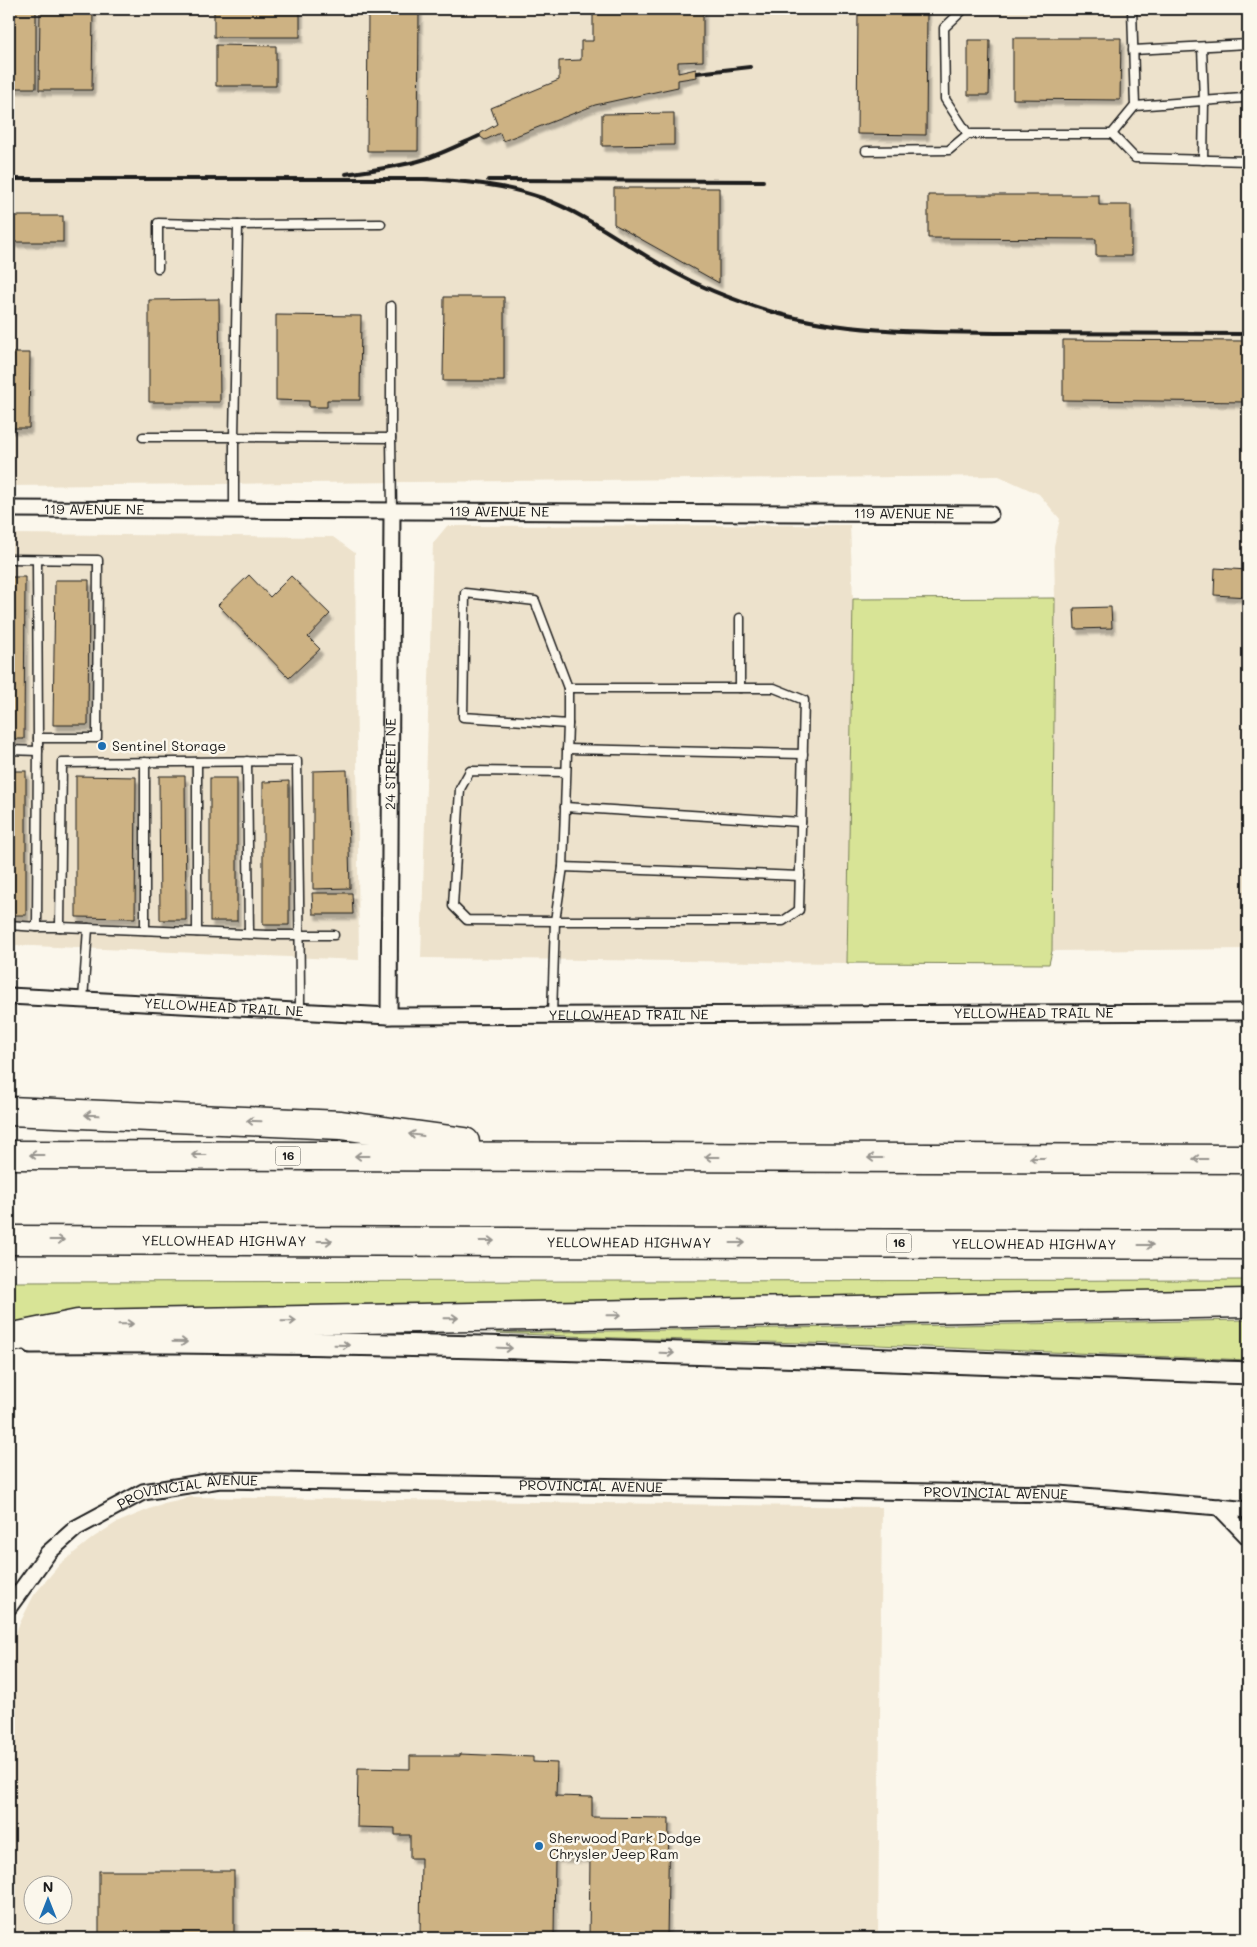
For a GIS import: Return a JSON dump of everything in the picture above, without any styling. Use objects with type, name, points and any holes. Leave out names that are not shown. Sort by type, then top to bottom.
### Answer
[{"type":"highway","points":[[9,1111],[341,1125],[568,1156]]},
{"type":"highway","name":"16","points":[[9,1155],[1248,1159]]},
{"type":"highway","name":"YELLOWHEAD HIGHWAY","points":[[9,1240],[1248,1245]]},
{"type":"highway","points":[[9,1338],[78,1324],[1248,1303]]},
{"type":"main road","points":[[9,1342],[155,1341],[501,1347],[1248,1373]]},
{"type":"street","name":"119 AVENUE NE","points":[[9,509],[990,514]]},
{"type":"street","name":"24 STREET NE","points":[[389,1016],[392,510]]},
{"type":"street","name":"YELLOWHEAD TRAIL NE","points":[[9,996],[389,1016],[1248,1012]]},
{"type":"street","name":"PROVINCIAL AVENUE","points":[[9,1607],[48,1553],[76,1528],[142,1492],[220,1480],[1059,1494],[1248,1510]]},
{"type":"street","points":[[1219,1508],[1248,1537]]},
{"type":"lane","points":[[964,9],[944,28],[944,99],[968,134]]},
{"type":"lane","points":[[1112,134],[1135,106],[1132,9]]},
{"type":"lane","points":[[1133,50],[1248,44]]},
{"type":"lane","points":[[1202,47],[1204,101],[1203,160]]},
{"type":"lane","points":[[1135,106],[1242,98],[1248,92]]},
{"type":"lane","points":[[866,150],[949,150],[968,134],[1112,134],[1135,158],[1248,161]]},
{"type":"lane","points":[[158,268],[158,223],[238,225],[381,224]]},
{"type":"lane","points":[[234,510],[238,225]]},
{"type":"lane","points":[[391,306],[392,510]]},
{"type":"lane","points":[[143,437],[391,438]]},
{"type":"lane","points":[[9,559],[98,560],[97,738],[38,738]]},
{"type":"lane","points":[[37,560],[37,927]]},
{"type":"lane","points":[[552,1015],[555,921],[563,866],[568,724],[568,688],[535,601],[465,593],[463,717],[568,724]]},
{"type":"lane","points":[[740,618],[740,688]]},
{"type":"lane","points":[[566,772],[470,771],[460,789],[453,906],[467,920],[783,922],[799,910],[804,700],[774,688],[568,688]]},
{"type":"lane","points":[[567,749],[803,754]]},
{"type":"lane","points":[[9,750],[38,751]]},
{"type":"lane","points":[[247,761],[249,934]]},
{"type":"lane","points":[[60,927],[62,763],[298,761],[300,1012]]},
{"type":"lane","points":[[145,762],[145,930]]},
{"type":"lane","points":[[197,762],[197,932]]},
{"type":"lane","points":[[565,807],[801,822]]},
{"type":"lane","points":[[563,866],[800,876]]},
{"type":"lane","points":[[9,925],[249,934],[334,935]]},
{"type":"lane","points":[[83,1000],[88,928]]},
{"type":"shaded area","points":[[9,9],[1248,9],[1248,949],[1052,951],[1054,546],[1060,519],[1039,494],[999,476],[9,486]]},
{"type":"shaded area","points":[[850,525],[853,599],[847,963],[421,958],[433,543],[447,526]]},
{"type":"shaded area","points":[[9,534],[333,537],[355,553],[359,960],[9,945]]},
{"type":"shaded area","points":[[191,1497],[882,1507],[878,1938],[9,1938],[9,1655],[18,1627],[34,1595],[60,1564],[94,1537],[116,1523],[164,1503]]},
{"type":"green space","points":[[1055,598],[1052,951],[1049,964],[847,963],[853,599]]},
{"type":"green space","points":[[1248,1280],[1248,1291],[1074,1292],[9,1327],[9,1282]]},
{"type":"green space","points":[[1248,1320],[1248,1360],[877,1345],[496,1333]]},
{"type":"building","points":[[9,9],[36,9],[36,88],[9,88]]},
{"type":"building","points":[[40,9],[93,9],[92,90],[39,90]]},
{"type":"building","points":[[214,9],[300,9],[300,37],[214,37]]},
{"type":"building","points":[[368,9],[419,9],[418,151],[367,151]]},
{"type":"building","points":[[593,9],[703,9],[703,61],[678,62],[678,73],[696,69],[697,77],[678,80],[678,87],[595,105],[503,141],[500,133],[485,140],[479,136],[497,124],[491,108],[559,80],[559,61],[581,60],[581,41],[593,41]]},
{"type":"building","points":[[858,9],[927,9],[926,135],[857,134]]},
{"type":"building","points":[[1013,38],[1121,38],[1120,100],[1013,99]]},
{"type":"building","points":[[968,40],[990,40],[989,95],[968,95]]},
{"type":"building","points":[[216,45],[276,46],[276,86],[216,86]]},
{"type":"building","points":[[674,113],[674,145],[602,146],[602,114]]},
{"type":"building","points":[[614,188],[719,188],[719,283],[614,224]]},
{"type":"building","points":[[928,195],[1099,195],[1099,205],[1131,205],[1131,256],[1096,256],[1096,239],[928,238]]},
{"type":"building","points":[[12,216],[63,216],[63,242],[12,242]]},
{"type":"building","points":[[444,297],[504,297],[504,381],[443,381]]},
{"type":"building","points":[[219,299],[220,402],[149,402],[149,300]]},
{"type":"building","points":[[276,315],[361,316],[360,400],[327,400],[327,407],[309,407],[309,401],[276,400]]},
{"type":"building","points":[[1063,340],[1248,341],[1248,402],[1063,400]]},
{"type":"building","points":[[9,353],[30,353],[29,428],[9,428]]},
{"type":"building","points":[[1241,510],[1248,510],[1248,530],[1241,530]]},
{"type":"building","points":[[1215,568],[1248,570],[1248,597],[1214,595]]},
{"type":"building","points":[[249,575],[270,597],[291,576],[330,614],[308,637],[320,649],[289,678],[218,605]]},
{"type":"building","points":[[9,577],[25,577],[24,739],[9,739]]},
{"type":"building","points":[[55,580],[89,580],[88,725],[53,725]]},
{"type":"building","points":[[1111,607],[1112,628],[1075,629],[1074,608]]},
{"type":"building","points":[[347,770],[350,888],[313,889],[313,771]]},
{"type":"building","points":[[9,771],[26,771],[26,915],[9,915]]},
{"type":"building","points":[[76,776],[136,777],[135,918],[76,917]]},
{"type":"building","points":[[159,776],[185,776],[186,920],[160,920]]},
{"type":"building","points":[[210,778],[237,778],[237,921],[210,921]]},
{"type":"building","points":[[289,781],[289,925],[263,925],[263,782]]},
{"type":"building","points":[[312,893],[352,893],[353,914],[313,914]]},
{"type":"building","name":"Sherwood Park Dodge Chrysler Jeep Ram","points":[[460,1754],[533,1757],[533,1762],[557,1763],[556,1796],[592,1797],[592,1817],[669,1818],[667,1938],[589,1938],[590,1857],[555,1857],[554,1938],[420,1938],[421,1858],[410,1858],[410,1835],[395,1835],[395,1828],[357,1827],[358,1768],[410,1769],[410,1756],[460,1756]]},
{"type":"building","points":[[99,1871],[234,1871],[234,1938],[99,1938]]},
{"type":"railway","points":[[697,73],[750,67]]},
{"type":"railway","points":[[346,174],[422,160],[479,136]]},
{"type":"railway","points":[[9,179],[428,179]]},
{"type":"railway","points":[[423,179],[498,186],[542,198],[574,212],[665,267],[705,287],[762,309],[804,320],[833,325],[920,332],[1248,334]]},
{"type":"railway","points":[[488,180],[763,181]]},
{"type":"place","name":"Sentinel Storage","points":[[102,746]]},
{"type":"place","name":"Sherwood Park Dodge Chrysler Jeep Ram","points":[[539,1846]]}]
